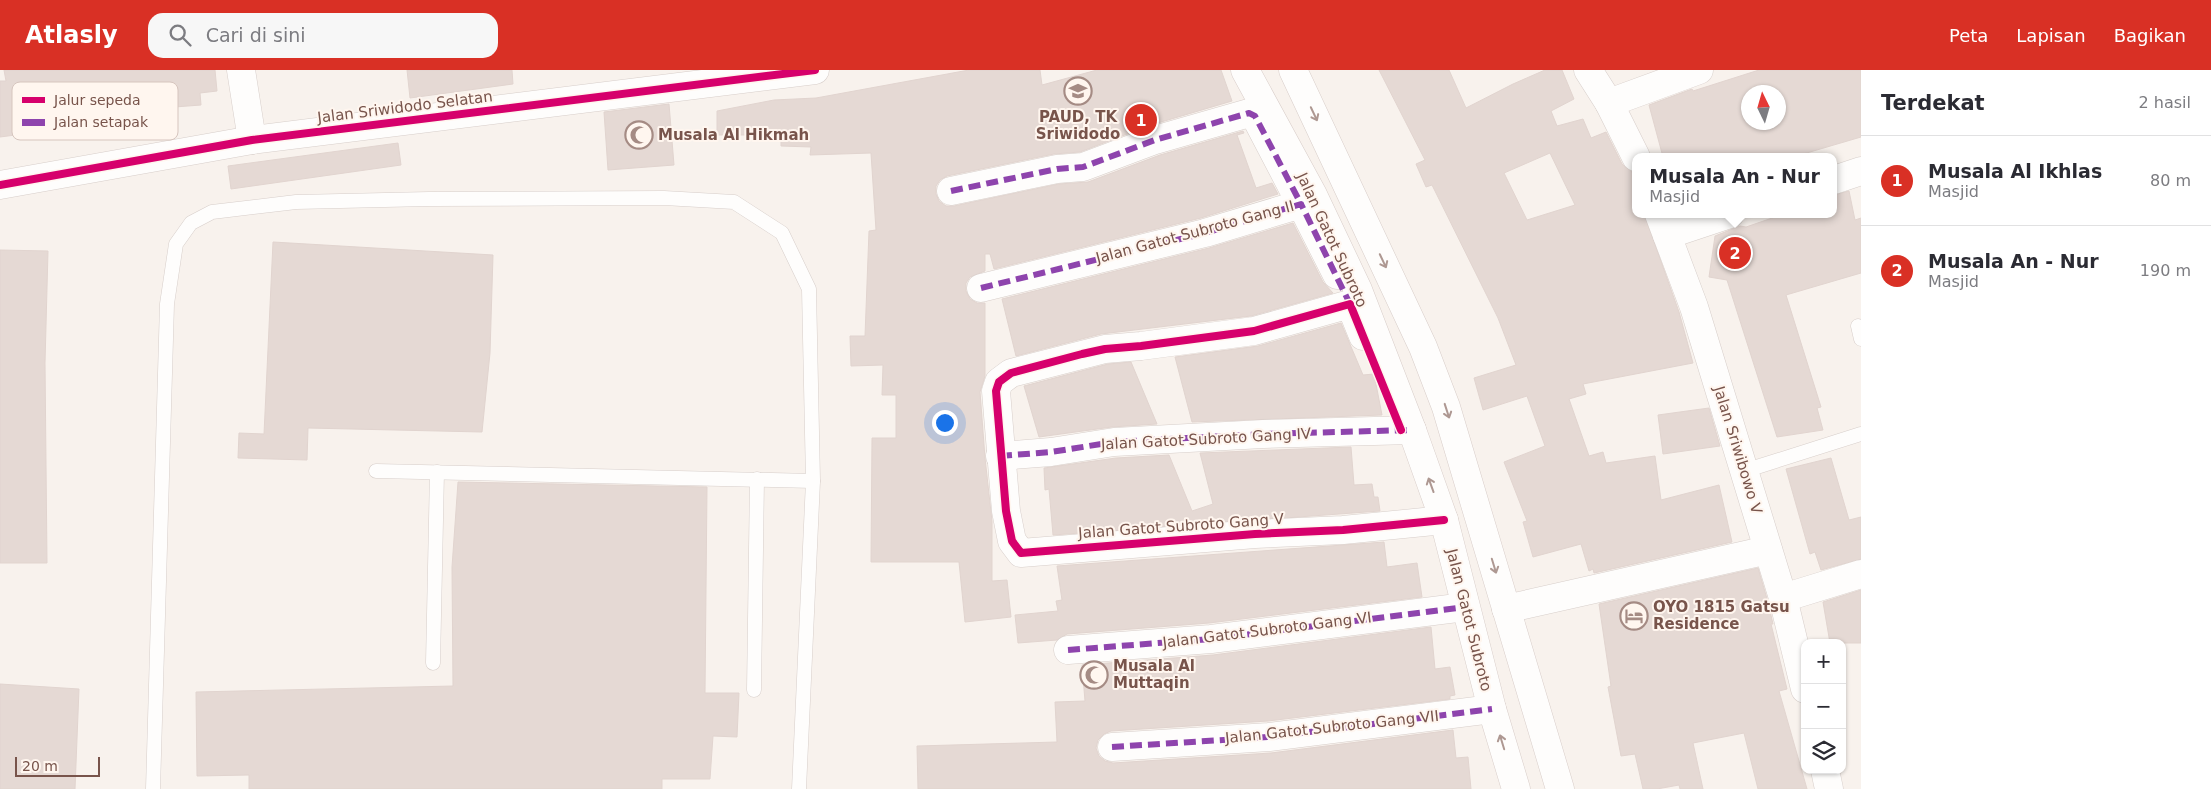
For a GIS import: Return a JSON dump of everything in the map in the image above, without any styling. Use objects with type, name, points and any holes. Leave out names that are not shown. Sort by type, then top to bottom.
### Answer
[{"type":"street","points":[[241,70],[252,140]]},
{"type":"street","name":"Jalan Sriwidodo Selatan","points":[[0,185],[252,140],[815,70]]},
{"type":"street","name":"Jalan Gatot Subroto","points":[[1245,70],[1313,194],[1358,290],[1406,430],[1444,520],[1492,709],[1516,789]]},
{"type":"street","points":[[1293,70],[1423,347],[1446,407],[1560,789]]},
{"type":"street","points":[[1588,70],[1609,103],[1634,153]]},
{"type":"street","points":[[1609,103],[1699,70]]},
{"type":"street","points":[[951,191],[1057,169],[1083,167],[1155,140],[1249,113],[1255,116],[1301,204]]},
{"type":"street","points":[[1837,179],[1861,170]]},
{"type":"street","name":"Jalan Gatot Subroto Gang II","points":[[981,288],[1206,233],[1301,204],[1350,304],[1406,430]]},
{"type":"street","points":[[1663,225],[1706,218]]},
{"type":"street","name":"Jalan Sriwibowo V","points":[[1663,225],[1694,307],[1783,598],[1804,684]]},
{"type":"street","points":[[1000,456],[996,391],[999,382],[1011,372],[1105,349],[1254,331],[1350,304]]},
{"type":"street","name":"Jalan Gatot Subroto Gang IV","points":[[1000,456],[1051,452],[1114,442],[1406,430]]},
{"type":"street","name":"Jalan Gatot Subroto Gang V","points":[[1000,456],[1006,510],[1012,541],[1021,553],[1237,535],[1343,530],[1444,520]]},
{"type":"street","points":[[1506,608],[1768,550]]},
{"type":"street","points":[[1783,598],[1861,574]]},
{"type":"street","name":"Jalan Gatot Subroto Gang VI","points":[[1068,650],[1211,639],[1465,607]]},
{"type":"street","name":"Jalan Gatot Subroto Gang VII","points":[[1112,746],[1269,736],[1492,709]]},
{"type":"street","points":[[1825,774],[1829,789]]},
{"type":"lane","points":[[153,789],[167,304],[176,244],[192,223],[212,212],[296,202],[419,199],[664,198],[734,202],[782,233],[809,289],[813,481],[799,789]]},
{"type":"lane","points":[[1744,471],[1861,434]]},
{"type":"lane","points":[[376,471],[813,481]]},
{"type":"lane","points":[[433,663],[436,472]]},
{"type":"lane","points":[[754,690],[757,479]]},
{"type":"building","points":[[4,70],[215,70],[217,91],[200,93],[201,105],[178,107],[178,82],[12,82],[12,135],[0,137],[0,81],[6,81]]},
{"type":"building","points":[[407,70],[512,70],[513,84],[410,98]]},
{"type":"building","points":[[969,70],[1040,70],[1042,85],[1097,70],[1221,70],[1232,101],[1151,125],[1080,152],[1054,154],[947,176],[940,180],[936,186],[936,194],[939,201],[946,206],[954,206],[1059,184],[1088,182],[1160,155],[1243,131],[1244,133],[1237,135],[1256,188],[1272,183],[1278,194],[1201,218],[994,269],[990,254],[985,254],[985,271],[970,277],[966,283],[966,291],[970,299],[977,303],[985,303],[985,376],[980,392],[992,521],[992,581],[1007,580],[1011,617],[965,622],[959,562],[871,562],[872,438],[896,438],[896,395],[882,395],[883,365],[851,366],[850,336],[865,336],[869,231],[876,230],[871,153],[810,155],[811,147],[781,146],[781,135],[717,135],[717,111],[774,100],[816,98]]},
{"type":"building","points":[[1379,70],[1449,70],[1466,108],[1545,70],[1562,70],[1574,99],[1551,111],[1557,126],[1583,119],[1591,138],[1606,132],[1622,164],[1632,172],[1632,218],[1645,218],[1679,312],[1693,363],[1583,384],[1586,394],[1569,399],[1589,456],[1603,452],[1606,463],[1655,456],[1661,500],[1719,485],[1732,542],[1594,573],[1593,569],[1589,571],[1581,544],[1533,557],[1523,522],[1527,521],[1504,462],[1545,446],[1527,396],[1483,410],[1474,378],[1516,365],[1498,318],[1432,185],[1426,187],[1416,164],[1425,160]],"holes":[[[1550,153],[1575,205],[1527,220],[1504,173]]]},
{"type":"building","points":[[1759,70],[1861,70],[1861,137],[1807,153],[1662,153],[1649,105],[1692,89],[1693,91]]},
{"type":"building","name":"Musala Al Hikmah","points":[[669,104],[674,165],[608,170],[604,112]]},
{"type":"building","points":[[398,143],[401,165],[231,189],[228,166]]},
{"type":"building","points":[[1849,191],[1855,220],[1861,218],[1861,273],[1786,295],[1821,407],[1817,408],[1823,430],[1777,437],[1727,280],[1709,277],[1715,236],[1740,226],[1746,227],[1772,218],[1837,218],[1837,194]]},
{"type":"building","points":[[1293,223],[1323,282],[1333,293],[1251,316],[1101,334],[1016,356],[1002,299],[1209,248]]},
{"type":"building","points":[[273,242],[493,255],[490,353],[482,432],[308,428],[307,460],[238,458],[239,433],[264,434]]},
{"type":"building","points":[[0,250],[48,251],[45,363],[47,563],[0,563]]},
{"type":"building","points":[[1341,323],[1363,375],[1374,374],[1382,415],[1192,422],[1175,357],[1258,346]]},
{"type":"building","points":[[1131,362],[1157,424],[1112,427],[1039,437],[1024,386],[1108,364]]},
{"type":"building","points":[[1709,408],[1720,446],[1663,454],[1658,415]]},
{"type":"building","points":[[1351,447],[1354,485],[1372,484],[1374,497],[1378,497],[1380,511],[1053,535],[1049,489],[1045,490],[1044,468],[1116,458],[1169,455],[1192,511],[1213,504],[1200,453]]},
{"type":"building","points":[[1831,458],[1849,520],[1861,517],[1861,559],[1821,570],[1815,552],[1810,554],[1786,469]]},
{"type":"building","points":[[458,482],[707,487],[705,693],[739,693],[737,737],[713,736],[710,779],[662,779],[662,789],[249,789],[249,775],[197,776],[196,692],[453,686],[452,567]]},
{"type":"building","points":[[1384,542],[1387,567],[1417,563],[1422,597],[1209,623],[1067,634],[1057,640],[1018,643],[1015,615],[1058,611],[1056,601],[1062,600],[1057,566]]},
{"type":"building","points":[[1758,568],[1768,602],[1773,624],[1771,624],[1787,689],[1779,691],[1801,768],[1801,774],[1803,774],[1807,789],[1758,789],[1744,733],[1693,743],[1703,789],[1680,789],[1679,785],[1657,789],[1643,789],[1635,754],[1621,756],[1608,687],[1611,686],[1599,604]]},
{"type":"building","points":[[1861,590],[1861,643],[1846,643],[1846,639],[1829,639],[1823,602]]},
{"type":"building","points":[[1431,627],[1435,669],[1450,667],[1455,695],[1450,696],[1450,699],[1268,721],[1111,731],[1104,734],[1098,740],[1096,748],[1099,756],[1105,761],[1113,763],[1271,753],[1453,730],[1456,758],[1468,757],[1471,789],[918,789],[917,746],[1057,742],[1055,702],[1085,701],[1082,665],[1213,655]]},
{"type":"building","points":[[0,684],[79,689],[75,789],[0,789]]},
{"type":"marked path","points":[[951,191],[1057,169],[1083,167],[1155,140],[1249,113],[1255,116],[1301,204]]},
{"type":"marked path","points":[[981,288],[1205,233],[1301,204],[1350,304]]},
{"type":"marked path","points":[[1000,456],[1051,452],[1114,442],[1263,434],[1412,430]]},
{"type":"marked path","points":[[1068,650],[1211,639],[1465,607]]},
{"type":"marked path","points":[[1112,747],[1269,737],[1492,709]]},
{"type":"cycle path","points":[[0,185],[252,140],[815,70]]},
{"type":"cycle path","points":[[1401,430],[1350,304],[1254,331],[1105,349],[1082,354],[1011,373],[999,382],[996,391],[1006,511],[1012,541],[1021,553],[1255,534],[1343,530],[1444,520]]},
{"type":"place","name":"PAUD, TK Sriwidodo","points":[[1078,91]]},
{"type":"place","name":"Musala Al Ikhlas","points":[[1141,120]]},
{"type":"place","name":"Musala Al Hikmah","points":[[639,135]]},
{"type":"place","name":"Musala An - Nur","points":[[1735,253]]},
{"type":"place","name":"OYO 1815 Gatsu Residence","points":[[1634,616]]},
{"type":"place","name":"Musala Al Muttaqin","points":[[1094,675]]}]
